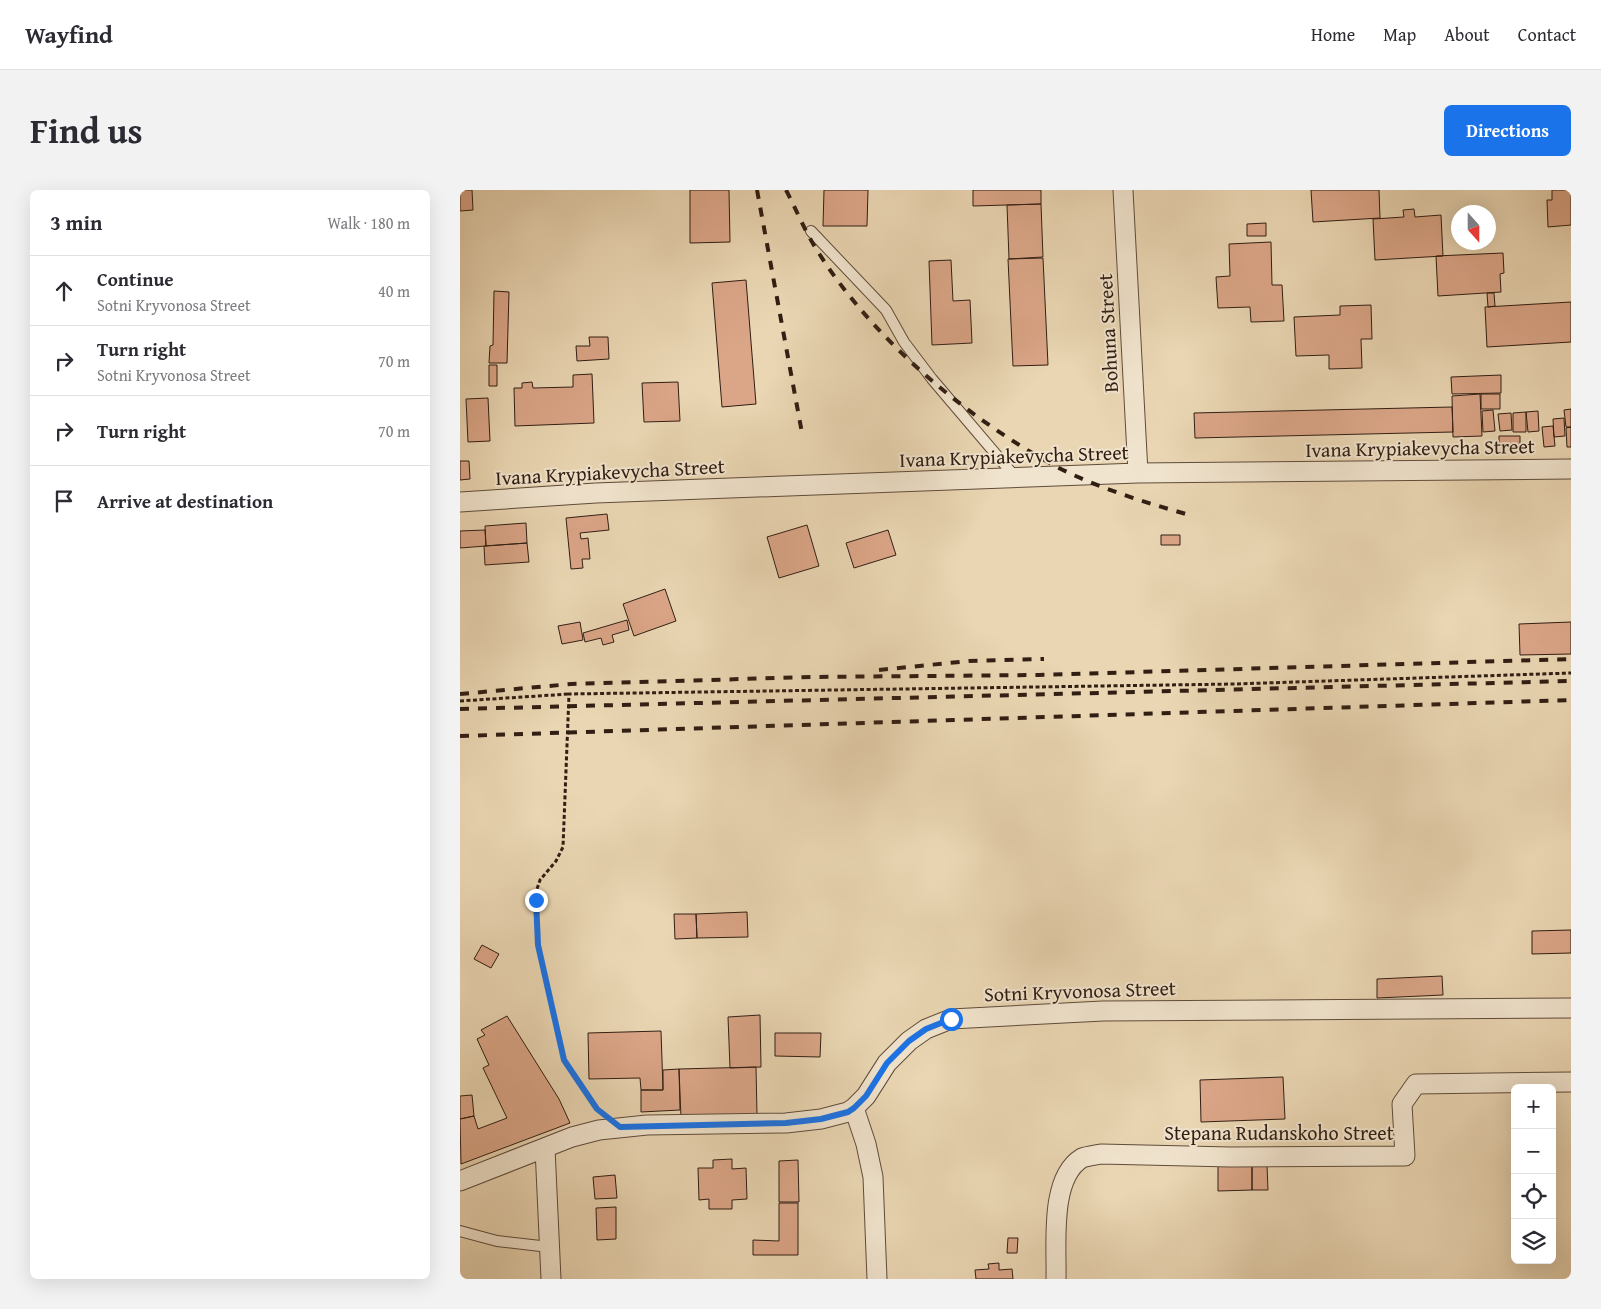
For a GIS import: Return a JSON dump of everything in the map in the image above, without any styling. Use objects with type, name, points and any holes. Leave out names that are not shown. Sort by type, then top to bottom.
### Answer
[{"type":"street","name":"Bohuna Street","points":[[1123,190],[1138,474]]},
{"type":"street","name":"Ivana Krypiakevycha Street","points":[[460,502],[596,493],[1017,480],[1138,474],[1571,469]]},
{"type":"street","name":"Sotni Kryvonosa Street","points":[[854,1108],[898,1050],[926,1029],[951,1019],[1103,1011],[1571,1008]]},
{"type":"street","name":"Stepana Rudanskoho Street","points":[[1056,1279],[1058,1201],[1064,1179],[1082,1158],[1101,1154],[1231,1157],[1405,1156],[1402,1104],[1416,1084],[1571,1082]]},
{"type":"street","points":[[460,1181],[585,1133],[620,1127],[786,1123],[821,1119],[854,1108],[866,1144],[873,1177],[876,1279]]},
{"type":"street","points":[[545,1148],[552,1279]]},
{"type":"lane","points":[[811,231],[886,310],[904,342],[1017,480]]},
{"type":"lane","points":[[460,1231],[496,1241],[549,1247]]},
{"type":"path","points":[[460,701],[569,694],[1224,684],[1571,673]]},
{"type":"path","points":[[569,694],[564,847],[556,861],[540,880],[536,889],[538,945],[564,1060],[597,1109],[620,1127]]},
{"type":"building","points":[[460,190],[472,190],[473,210],[460,211]]},
{"type":"building","points":[[690,190],[729,190],[730,242],[690,243]]},
{"type":"building","points":[[824,190],[868,190],[867,226],[823,226]]},
{"type":"building","points":[[973,190],[1041,190],[1041,204],[973,206]]},
{"type":"building","points":[[1311,190],[1379,190],[1380,218],[1313,222]]},
{"type":"building","points":[[1552,190],[1571,190],[1571,225],[1548,227],[1547,200],[1552,200]]},
{"type":"building","points":[[1041,204],[1043,257],[1009,259],[1007,205]]},
{"type":"building","points":[[1414,209],[1415,217],[1441,215],[1443,256],[1375,260],[1373,219],[1404,217],[1403,210]]},
{"type":"building","points":[[1266,223],[1266,236],[1247,236],[1247,224]]},
{"type":"building","points":[[1271,242],[1272,285],[1282,285],[1284,321],[1251,322],[1250,307],[1218,308],[1216,277],[1230,276],[1229,244]]},
{"type":"building","points":[[1503,253],[1504,273],[1500,274],[1501,292],[1438,296],[1436,256]]},
{"type":"building","points":[[1043,258],[1048,365],[1013,366],[1008,259]]},
{"type":"building","points":[[951,260],[953,301],[970,300],[972,343],[932,345],[929,261]]},
{"type":"building","points":[[746,280],[756,404],[722,407],[712,283]]},
{"type":"building","points":[[494,291],[509,292],[507,363],[489,363],[490,346],[493,345]]},
{"type":"building","points":[[1487,293],[1494,293],[1495,306],[1488,307]]},
{"type":"building","points":[[1571,302],[1571,342],[1487,347],[1485,307]]},
{"type":"building","points":[[1371,305],[1372,339],[1361,339],[1362,368],[1329,369],[1329,355],[1296,356],[1294,317],[1340,315],[1340,306]]},
{"type":"building","points":[[589,337],[608,337],[609,359],[577,361],[576,346],[590,346]]},
{"type":"building","points":[[489,365],[497,365],[497,386],[489,386]]},
{"type":"building","points":[[592,374],[594,423],[515,426],[514,388],[522,388],[522,383],[532,382],[533,388],[573,387],[573,375]]},
{"type":"building","points":[[1501,375],[1501,393],[1452,394],[1451,377]]},
{"type":"building","points":[[678,382],[680,421],[644,422],[642,383]]},
{"type":"building","points":[[1480,394],[1482,436],[1453,437],[1452,396]]},
{"type":"building","points":[[1481,394],[1500,394],[1500,409],[1481,409]]},
{"type":"building","points":[[488,398],[490,441],[468,442],[466,399]]},
{"type":"building","points":[[1452,407],[1453,432],[1195,438],[1194,413]]},
{"type":"building","points":[[1571,409],[1571,427],[1566,427],[1564,410]]},
{"type":"building","points":[[1493,410],[1495,431],[1483,432],[1482,411]]},
{"type":"building","points":[[1538,411],[1539,431],[1528,432],[1526,412]]},
{"type":"building","points":[[1526,412],[1526,432],[1513,432],[1513,413]]},
{"type":"building","points":[[1511,413],[1512,430],[1500,431],[1498,414]]},
{"type":"building","points":[[1564,418],[1565,436],[1554,437],[1553,419]]},
{"type":"building","points":[[1553,426],[1555,446],[1544,447],[1542,427]]},
{"type":"building","points":[[1571,427],[1571,447],[1567,447],[1566,428]]},
{"type":"building","points":[[1499,436],[1520,436],[1520,447],[1499,447]]},
{"type":"building","points":[[460,461],[469,461],[470,479],[460,480]]},
{"type":"building","points":[[607,514],[609,530],[580,533],[581,539],[588,538],[590,559],[582,559],[583,568],[571,569],[566,518]]},
{"type":"building","points":[[526,523],[527,543],[486,546],[485,526]]},
{"type":"building","points":[[807,525],[819,566],[779,578],[767,537]]},
{"type":"building","points":[[485,530],[486,546],[460,548],[460,531]]},
{"type":"building","points":[[888,530],[896,555],[854,568],[846,543]]},
{"type":"building","points":[[1161,535],[1180,535],[1180,545],[1161,545]]},
{"type":"building","points":[[527,543],[529,562],[485,565],[484,546]]},
{"type":"building","points":[[665,589],[676,621],[634,636],[623,604]]},
{"type":"building","points":[[627,620],[629,630],[612,635],[614,642],[603,645],[601,638],[585,642],[583,633]]},
{"type":"building","points":[[580,622],[583,640],[562,644],[558,626]]},
{"type":"building","points":[[1571,622],[1571,654],[1520,655],[1519,624]]},
{"type":"building","points":[[747,912],[748,937],[697,938],[696,914]]},
{"type":"building","points":[[674,914],[696,914],[697,938],[675,939]]},
{"type":"building","points":[[1571,930],[1571,953],[1532,954],[1532,931]]},
{"type":"building","points":[[482,945],[499,954],[491,968],[474,959]]},
{"type":"building","points":[[1442,976],[1443,995],[1377,998],[1377,979]]},
{"type":"building","points":[[760,1015],[761,1067],[730,1068],[728,1017]]},
{"type":"building","points":[[507,1016],[559,1099],[570,1123],[461,1164],[460,1119],[474,1116],[478,1129],[507,1118],[483,1068],[489,1065],[477,1039],[485,1035],[481,1030]]},
{"type":"building","points":[[661,1031],[663,1090],[641,1090],[640,1078],[589,1079],[588,1033]]},
{"type":"building","points":[[775,1033],[821,1033],[820,1057],[775,1056]]},
{"type":"building","points":[[756,1067],[757,1115],[681,1118],[679,1069]]},
{"type":"building","points":[[679,1069],[680,1110],[641,1112],[641,1090],[663,1090],[663,1070]]},
{"type":"building","points":[[1283,1077],[1285,1119],[1201,1122],[1200,1080]]},
{"type":"building","points":[[472,1095],[474,1116],[460,1119],[460,1096]]},
{"type":"building","points":[[732,1159],[732,1169],[746,1168],[747,1199],[732,1200],[732,1209],[709,1209],[709,1199],[699,1200],[698,1168],[713,1168],[713,1160]]},
{"type":"building","points":[[798,1160],[799,1202],[779,1202],[779,1161]]},
{"type":"building","points":[[1267,1165],[1268,1190],[1252,1190],[1252,1166]]},
{"type":"building","points":[[1218,1166],[1252,1166],[1252,1190],[1218,1191]]},
{"type":"building","points":[[615,1175],[617,1198],[595,1199],[593,1177]]},
{"type":"building","points":[[779,1203],[798,1203],[798,1255],[753,1255],[753,1240],[779,1241]]},
{"type":"building","points":[[616,1207],[616,1239],[597,1240],[596,1208]]},
{"type":"building","points":[[1008,1238],[1018,1238],[1017,1253],[1007,1253]]},
{"type":"building","points":[[999,1263],[999,1270],[1012,1269],[1013,1279],[976,1279],[975,1270],[989,1269],[988,1264]]},
{"type":"railway","points":[[757,190],[802,433]]},
{"type":"railway","points":[[786,190],[807,233],[837,280],[892,343],[955,400],[1023,447],[1073,475],[1141,501],[1193,516]]},
{"type":"railway","points":[[879,670],[969,661],[1044,659]]},
{"type":"railway","points":[[460,694],[571,684],[811,677],[1039,675],[1571,659]]},
{"type":"railway","points":[[460,709],[1571,681]]},
{"type":"railway","points":[[460,736],[1571,700]]},
{"type":"route","points":[[536,900],[538,945],[564,1060],[597,1109],[620,1127],[786,1123],[821,1119],[848,1112],[866,1096],[879,1074],[898,1050],[926,1029],[938,1022],[951,1019]]}]
